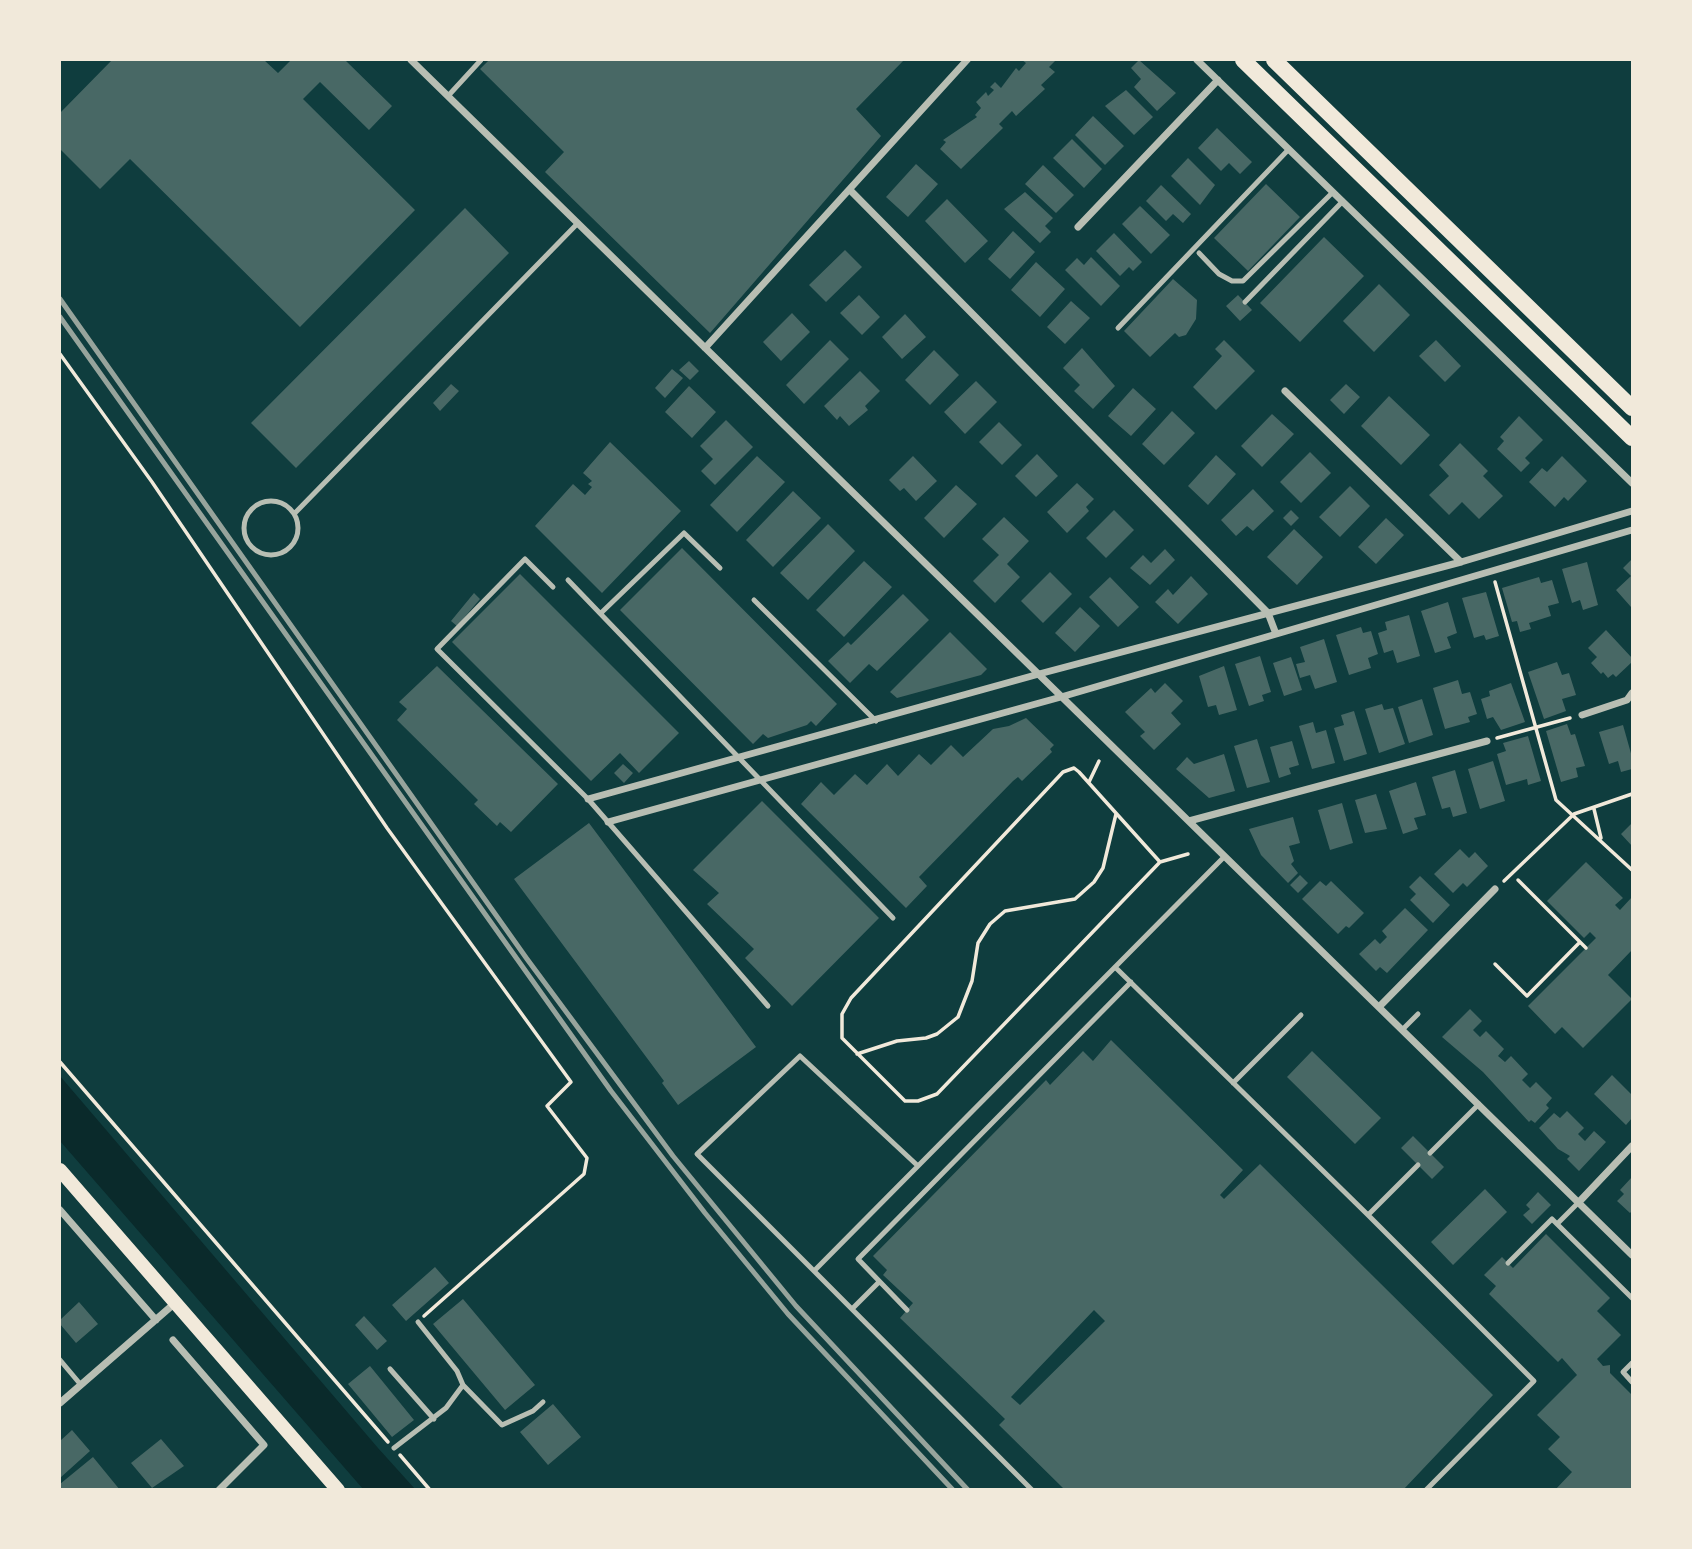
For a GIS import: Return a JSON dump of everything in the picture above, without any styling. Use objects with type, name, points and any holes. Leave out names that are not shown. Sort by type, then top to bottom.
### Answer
[{"type":"main road","points":[[1243,60],[1633,438]]},
{"type":"main road","points":[[1274,60],[1633,408]]},
{"type":"main road","points":[[60,1170],[338,1489]]},
{"type":"street","points":[[411,60],[1633,1255]]},
{"type":"street","points":[[705,348],[967,60]]},
{"type":"street","points":[[1197,60],[1633,483]]},
{"type":"street","points":[[1079,227],[1218,80]]},
{"type":"street","points":[[850,190],[1268,613],[1276,634]]},
{"type":"street","points":[[1285,391],[1461,562]]},
{"type":"street","points":[[589,799],[1039,674],[1461,562],[1633,511]]},
{"type":"street","points":[[608,822],[1062,696],[1633,530]]},
{"type":"street","points":[[1582,715],[1627,700],[1633,693]]},
{"type":"street","points":[[1189,821],[1486,741]]},
{"type":"street","points":[[1379,1007],[1495,889]]},
{"type":"street","points":[[1579,1202],[1633,1146]]},
{"type":"street","points":[[60,1210],[156,1320]]},
{"type":"street","points":[[60,1403],[176,1302]]},
{"type":"street","points":[[173,1340],[264,1445],[219,1489]]},
{"type":"lane","points":[[448,96],[481,60]]},
{"type":"lane","points":[[1118,328],[1289,149]]},
{"type":"lane","points":[[1199,253],[1219,274],[1233,281],[1243,281],[1333,192]]},
{"type":"lane","points":[[1245,302],[1343,201]]},
{"type":"lane","points":[[293,513],[578,223]]},
{"type":"lane","points":[[273,500],[288,507],[293,513],[297,521],[296,537],[286,550],[270,555],[261,553],[244,535],[246,517],[257,504],[273,500]]},
{"type":"lane","points":[[601,613],[684,533],[720,568]]},
{"type":"lane","points":[[553,587],[525,559],[438,649],[589,799],[768,1006]]},
{"type":"lane","points":[[568,580],[893,918]]},
{"type":"lane","points":[[754,600],[876,721]]},
{"type":"lane","points":[[814,1271],[1225,856]]},
{"type":"lane","points":[[1115,967],[1534,1381],[1426,1489]]},
{"type":"lane","points":[[907,1310],[858,1259],[1131,982]]},
{"type":"lane","points":[[1402,1030],[1418,1014]]},
{"type":"lane","points":[[1233,1083],[1301,1016]]},
{"type":"lane","points":[[918,1166],[800,1056],[697,1154],[1032,1489]]},
{"type":"lane","points":[[1430,1153],[1479,1104]]},
{"type":"lane","points":[[1368,1215],[1418,1165]]},
{"type":"lane","points":[[1557,1224],[1579,1202]]},
{"type":"lane","points":[[1508,1263],[1552,1219],[1633,1298]]},
{"type":"lane","points":[[852,1309],[879,1282]]},
{"type":"lane","points":[[418,1322],[457,1371],[463,1385],[502,1425],[533,1411],[543,1402]]},
{"type":"lane","points":[[60,1360],[81,1385]]},
{"type":"lane","points":[[1633,1363],[1623,1372],[1633,1381]]},
{"type":"lane","points":[[390,1369],[433,1419]]},
{"type":"lane","points":[[394,1448],[433,1419],[457,1397],[463,1385]]},
{"type":"path","points":[[60,354],[152,482],[387,828],[570,1082],[547,1106],[587,1158],[584,1174],[418,1322]]},
{"type":"path","points":[[1492,571],[1556,800],[1633,870]]},
{"type":"path","points":[[1486,741],[1582,715]]},
{"type":"path","points":[[1089,782],[1100,761]]},
{"type":"path","points":[[1160,862],[1074,768],[1063,772],[851,998],[842,1014],[842,1038],[905,1101],[918,1101],[937,1094],[1160,862],[1188,854]]},
{"type":"path","points":[[1495,889],[1574,814],[1633,794]]},
{"type":"path","points":[[1594,809],[1601,840]]},
{"type":"path","points":[[857,1054],[897,1041],[937,1034],[958,1017],[972,981],[978,943],[990,925],[1005,911],[1075,899],[1094,882],[1102,867],[1116,814]]},
{"type":"path","points":[[1518,880],[1586,948]]},
{"type":"path","points":[[1495,964],[1527,996],[1580,942]]},
{"type":"path","points":[[60,1062],[430,1489]]},
{"type":"water","points":[[60,1076],[415,1489],[363,1489],[60,1141]]},
{"type":"building","points":[[112,60],[264,60],[278,73],[291,60],[345,60],[392,106],[369,130],[320,82],[303,99],[415,210],[300,327],[130,159],[100,189],[60,149],[60,113]]},
{"type":"building","points":[[489,60],[904,60],[856,109],[881,136],[710,333],[545,172],[564,152],[480,69]]},
{"type":"building","points":[[1022,60],[1056,60],[1049,67],[1055,72],[1041,85],[1045,89],[1016,116],[1012,111],[999,124],[1003,128],[961,169],[940,149],[946,142],[943,140],[977,117],[975,115],[981,108],[976,102],[986,92],[988,96],[994,90],[990,87],[995,82],[1001,88],[1016,68],[1019,71],[1026,63]]},
{"type":"building","points":[[1139,60],[1176,93],[1157,111],[1134,87],[1141,79],[1131,68]]},
{"type":"building","points":[[1126,90],[1153,117],[1134,135],[1105,106]]},
{"type":"building","points":[[1093,116],[1124,146],[1105,165],[1075,135]]},
{"type":"building","points":[[1217,128],[1252,162],[1240,174],[1229,163],[1221,171],[1198,148]]},
{"type":"building","points":[[1072,139],[1102,169],[1084,188],[1053,158]]},
{"type":"building","points":[[1188,158],[1215,185],[1200,205],[1171,176]]},
{"type":"building","points":[[916,164],[938,184],[908,217],[886,197]]},
{"type":"building","points":[[1043,165],[1074,195],[1056,213],[1025,184]]},
{"type":"building","points":[[1266,184],[1300,217],[1248,271],[1214,238]]},
{"type":"building","points":[[1161,185],[1191,214],[1183,223],[1173,214],[1166,221],[1146,201]]},
{"type":"building","points":[[1025,192],[1053,218],[1045,226],[1051,232],[1040,243],[1004,209]]},
{"type":"building","points":[[947,199],[988,241],[965,263],[925,221]]},
{"type":"building","points":[[1140,206],[1170,235],[1151,254],[1122,224]]},
{"type":"building","points":[[465,208],[509,253],[296,468],[251,423]]},
{"type":"building","points":[[1013,231],[1035,252],[1010,279],[988,259]]},
{"type":"building","points":[[1114,233],[1142,262],[1133,271],[1129,267],[1120,276],[1096,251]]},
{"type":"building","points":[[1324,237],[1364,276],[1300,342],[1260,303]]},
{"type":"building","points":[[845,250],[862,267],[826,302],[809,285]]},
{"type":"building","points":[[1091,257],[1120,286],[1101,306],[1065,270],[1077,258],[1084,265]]},
{"type":"building","points":[[1036,262],[1065,289],[1040,317],[1011,290]]},
{"type":"building","points":[[1173,279],[1197,300],[1196,319],[1186,335],[1179,337],[1175,333],[1150,357],[1124,331]]},
{"type":"building","points":[[1379,284],[1410,315],[1374,352],[1343,321]]},
{"type":"building","points":[[859,295],[880,317],[862,335],[840,313]]},
{"type":"building","points":[[1238,295],[1252,310],[1240,321],[1226,306]]},
{"type":"building","points":[[1071,301],[1090,318],[1065,344],[1047,327]]},
{"type":"building","points":[[792,313],[810,332],[781,361],[763,342]]},
{"type":"building","points":[[905,314],[926,337],[902,359],[882,337]]},
{"type":"building","points":[[830,340],[849,359],[804,404],[786,385]]},
{"type":"building","points":[[1224,340],[1255,371],[1216,410],[1193,387],[1222,356],[1215,349]]},
{"type":"building","points":[[1436,340],[1461,366],[1445,382],[1419,356]]},
{"type":"building","points":[[1082,348],[1115,386],[1093,409],[1074,391],[1080,385],[1063,368]]},
{"type":"building","points":[[934,350],[959,375],[930,405],[905,380]]},
{"type":"building","points":[[689,361],[699,371],[690,380],[679,370]]},
{"type":"building","points":[[672,369],[683,378],[665,398],[655,388]]},
{"type":"building","points":[[860,371],[880,391],[865,406],[868,410],[849,426],[840,416],[837,420],[824,406]]},
{"type":"building","points":[[976,381],[997,402],[965,434],[944,412]]},
{"type":"building","points":[[451,384],[459,391],[440,411],[433,403]]},
{"type":"building","points":[[1346,384],[1360,397],[1344,414],[1330,400]]},
{"type":"building","points":[[689,386],[716,412],[692,438],[665,412]]},
{"type":"building","points":[[1133,388],[1156,409],[1131,436],[1108,416]]},
{"type":"building","points":[[1389,396],[1430,435],[1401,465],[1361,426]]},
{"type":"building","points":[[1172,411],[1195,433],[1164,465],[1142,444]]},
{"type":"building","points":[[1272,414],[1294,434],[1262,467],[1241,446]]},
{"type":"building","points":[[1519,416],[1543,440],[1525,458],[1530,463],[1521,472],[1497,449],[1504,441],[1500,437]]},
{"type":"building","points":[[726,420],[753,447],[715,485],[701,471],[713,459],[700,446]]},
{"type":"building","points":[[999,422],[1022,445],[1002,465],[979,442]]},
{"type":"building","points":[[610,442],[681,511],[602,593],[535,526],[573,484],[585,495],[592,487],[588,484],[592,481],[583,473]]},
{"type":"building","points":[[1460,443],[1488,471],[1483,476],[1503,496],[1479,519],[1462,502],[1449,515],[1429,495],[1449,476],[1439,465]]},
{"type":"building","points":[[1310,452],[1331,473],[1301,503],[1280,482]]},
{"type":"building","points":[[1037,454],[1058,476],[1036,497],[1015,476]]},
{"type":"building","points":[[1216,455],[1236,474],[1208,505],[1188,486]]},
{"type":"building","points":[[757,456],[785,482],[737,532],[710,505]]},
{"type":"building","points":[[913,456],[937,481],[916,501],[904,488],[900,491],[889,480]]},
{"type":"building","points":[[1562,456],[1587,481],[1568,501],[1564,497],[1555,507],[1529,482],[1542,468],[1547,472]]},
{"type":"building","points":[[1077,483],[1094,499],[1086,507],[1089,511],[1067,533],[1047,512]]},
{"type":"building","points":[[956,485],[977,504],[944,538],[924,518]]},
{"type":"building","points":[[1350,486],[1370,506],[1340,537],[1319,517]]},
{"type":"building","points":[[1253,489],[1274,511],[1253,531],[1247,526],[1236,536],[1221,520]]},
{"type":"building","points":[[793,491],[821,518],[773,567],[746,540]]},
{"type":"building","points":[[1114,510],[1134,530],[1106,558],[1086,538]]},
{"type":"building","points":[[1291,510],[1299,518],[1291,526],[1283,518]]},
{"type":"building","points":[[1004,517],[1029,541],[1007,564],[1020,577],[995,603],[973,581],[999,555],[982,539]]},
{"type":"building","points":[[1386,518],[1404,535],[1376,564],[1358,547]]},
{"type":"building","points":[[828,524],[855,551],[808,600],[780,573]]},
{"type":"building","points":[[1294,529],[1323,557],[1297,585],[1267,557]]},
{"type":"building","points":[[682,548],[837,704],[816,726],[811,721],[807,725],[768,738],[763,734],[753,744],[620,610]]},
{"type":"building","points":[[1165,549],[1175,560],[1150,585],[1130,568],[1143,555],[1151,563]]},
{"type":"building","points":[[1632,559],[1631,607],[1616,590],[1631,576],[1623,568]]},
{"type":"building","points":[[864,561],[892,587],[844,637],[816,610]]},
{"type":"building","points":[[1587,562],[1598,605],[1583,610],[1580,600],[1572,603],[1562,569]]},
{"type":"building","points":[[1050,572],[1072,594],[1043,623],[1021,601]]},
{"type":"building","points":[[520,574],[679,733],[639,773],[620,753],[591,781],[452,642]]},
{"type":"building","points":[[1191,576],[1208,594],[1178,624],[1155,602],[1168,589],[1173,595]]},
{"type":"building","points":[[1110,577],[1139,607],[1118,627],[1089,597]]},
{"type":"building","points":[[1539,577],[1541,583],[1552,580],[1559,603],[1548,606],[1551,616],[1529,623],[1531,629],[1520,632],[1517,621],[1512,622],[1502,588]]},
{"type":"building","points":[[1486,592],[1499,636],[1486,640],[1484,635],[1474,638],[1462,598]]},
{"type":"building","points":[[474,593],[480,599],[457,626],[451,621]]},
{"type":"building","points":[[903,594],[929,620],[877,671],[869,664],[850,683],[828,661],[848,642],[851,645]]},
{"type":"building","points":[[1448,602],[1457,633],[1447,637],[1451,648],[1435,653],[1421,611]]},
{"type":"building","points":[[1080,607],[1100,626],[1075,652],[1055,633]]},
{"type":"building","points":[[1409,615],[1420,656],[1397,663],[1393,650],[1384,653],[1378,633],[1387,630],[1385,622]]},
{"type":"building","points":[[1361,627],[1363,633],[1371,631],[1378,654],[1368,658],[1371,668],[1349,675],[1336,635]]},
{"type":"building","points":[[1606,630],[1632,658],[1632,662],[1616,677],[1613,674],[1608,678],[1591,663],[1597,657],[1588,648]]},
{"type":"building","points":[[950,632],[987,669],[981,675],[897,698],[890,692]]},
{"type":"building","points":[[1324,639],[1337,682],[1315,689],[1310,675],[1300,678],[1296,664],[1305,662],[1300,647]]},
{"type":"building","points":[[1260,656],[1271,692],[1262,695],[1264,701],[1249,706],[1235,664]]},
{"type":"building","points":[[1291,657],[1302,690],[1284,696],[1273,663]]},
{"type":"building","points":[[1557,662],[1562,675],[1569,673],[1576,695],[1562,699],[1566,711],[1544,719],[1528,672]]},
{"type":"building","points":[[437,666],[558,784],[511,832],[500,822],[497,826],[474,804],[478,800],[397,720],[407,709],[399,702]]},
{"type":"building","points":[[1224,666],[1237,710],[1219,715],[1216,705],[1208,707],[1199,676]]},
{"type":"building","points":[[1458,680],[1462,694],[1470,692],[1477,714],[1468,717],[1470,722],[1445,729],[1433,688]]},
{"type":"building","points":[[1165,683],[1183,701],[1171,713],[1181,724],[1154,750],[1140,736],[1145,732],[1125,712],[1151,688],[1155,693]]},
{"type":"building","points":[[1511,683],[1525,722],[1501,730],[1493,717],[1487,719],[1481,699],[1490,696],[1489,691]]},
{"type":"building","points":[[1422,699],[1433,735],[1409,743],[1398,707]]},
{"type":"building","points":[[1382,704],[1384,710],[1393,708],[1405,744],[1379,753],[1365,709]]},
{"type":"building","points":[[1354,711],[1367,754],[1344,761],[1334,728],[1344,725],[1341,715]]},
{"type":"building","points":[[1026,718],[1054,745],[1050,749],[1052,752],[1022,781],[1018,777],[1013,781],[919,877],[927,886],[906,908],[801,804],[821,782],[834,795],[855,774],[867,785],[887,764],[898,776],[919,754],[931,765],[951,745],[963,757],[993,729],[1009,726]]},
{"type":"building","points":[[1313,722],[1316,733],[1326,730],[1335,763],[1312,769],[1299,726]]},
{"type":"building","points":[[1567,724],[1571,735],[1575,734],[1585,766],[1576,768],[1578,777],[1561,782],[1546,731]]},
{"type":"building","points":[[1623,725],[1632,757],[1632,769],[1621,772],[1618,761],[1609,764],[1599,732]]},
{"type":"building","points":[[1528,736],[1541,781],[1528,785],[1527,779],[1506,785],[1497,754],[1506,751],[1503,743]]},
{"type":"building","points":[[1257,739],[1270,782],[1247,788],[1234,746]]},
{"type":"building","points":[[1292,741],[1299,765],[1289,768],[1291,774],[1279,778],[1270,747]]},
{"type":"building","points":[[1224,754],[1235,791],[1209,798],[1176,769],[1187,757],[1194,764]]},
{"type":"building","points":[[1493,761],[1505,801],[1480,809],[1468,769]]},
{"type":"building","points":[[623,764],[633,773],[624,783],[614,773]]},
{"type":"building","points":[[1455,770],[1467,813],[1453,817],[1450,807],[1442,809],[1432,777]]},
{"type":"building","points":[[1416,782],[1426,815],[1414,818],[1418,829],[1403,834],[1389,791]]},
{"type":"building","points":[[1376,794],[1387,829],[1365,833],[1355,800]]},
{"type":"building","points":[[762,801],[879,918],[792,1006],[745,958],[754,949],[707,904],[719,893],[693,870]]},
{"type":"building","points":[[1342,803],[1353,843],[1330,850],[1318,810]]},
{"type":"building","points":[[1293,817],[1300,843],[1289,846],[1294,861],[1291,864],[1298,873],[1288,883],[1261,855],[1249,829]]},
{"type":"building","points":[[589,823],[756,1047],[678,1105],[662,1083],[664,1081],[514,879]]},
{"type":"building","points":[[1632,823],[1632,846],[1621,834]]},
{"type":"building","points":[[1460,849],[1469,858],[1475,852],[1488,866],[1467,887],[1463,883],[1453,893],[1434,874]]},
{"type":"building","points":[[1586,862],[1623,898],[1615,905],[1620,910],[1632,897],[1632,950],[1608,975],[1632,999],[1583,1048],[1562,1027],[1555,1034],[1528,1006],[1596,938],[1590,932],[1584,938],[1547,901]]},
{"type":"building","points":[[1300,875],[1308,883],[1298,893],[1290,885]]},
{"type":"building","points":[[1420,876],[1450,905],[1433,923],[1410,900],[1416,894],[1409,887]]},
{"type":"building","points":[[1320,881],[1326,886],[1331,881],[1364,913],[1349,928],[1346,926],[1338,934],[1302,899]]},
{"type":"building","points":[[1405,908],[1428,930],[1387,973],[1380,967],[1376,971],[1359,954],[1375,939],[1380,944],[1387,937],[1382,931]]},
{"type":"building","points":[[1470,1009],[1482,1021],[1473,1030],[1480,1037],[1486,1031],[1504,1049],[1498,1056],[1505,1062],[1511,1056],[1528,1074],[1522,1080],[1530,1088],[1536,1082],[1552,1098],[1546,1105],[1549,1108],[1535,1123],[1531,1120],[1529,1122],[1483,1072],[1442,1037]]},
{"type":"building","points":[[1111,1040],[1243,1170],[1220,1195],[1224,1199],[1260,1164],[1493,1395],[1403,1490],[1065,1490],[999,1425],[1005,1419],[900,1318],[913,1303],[883,1275],[887,1270],[873,1256],[1046,1080],[1050,1085],[1083,1051],[1093,1061]],"holes":[[[1094,1310],[1105,1321],[1020,1405],[1011,1397]]]},
{"type":"building","points":[[1312,1051],[1381,1118],[1355,1144],[1287,1077]]},
{"type":"building","points":[[1612,1075],[1632,1095],[1632,1118],[1626,1125],[1594,1094]]},
{"type":"building","points":[[1567,1111],[1584,1128],[1578,1134],[1585,1141],[1594,1131],[1606,1142],[1579,1171],[1567,1159],[1570,1156],[1558,1149],[1539,1128],[1554,1113],[1560,1118]]},
{"type":"building","points":[[1413,1136],[1444,1167],[1432,1179],[1401,1148]]},
{"type":"building","points":[[1632,1177],[1630,1213],[1617,1201],[1624,1194],[1620,1190]]},
{"type":"building","points":[[1485,1189],[1507,1212],[1453,1265],[1431,1242]]},
{"type":"building","points":[[1538,1192],[1551,1205],[1532,1224],[1523,1215],[1530,1209],[1526,1205]]},
{"type":"building","points":[[1546,1234],[1610,1298],[1597,1311],[1621,1335],[1597,1359],[1603,1366],[1610,1365],[1610,1373],[1632,1395],[1632,1490],[1555,1490],[1572,1472],[1548,1449],[1560,1437],[1537,1415],[1577,1375],[1562,1358],[1558,1362],[1489,1294],[1496,1286],[1484,1275],[1502,1257],[1513,1268]]},
{"type":"building","points":[[435,1267],[449,1283],[406,1321],[392,1305]]},
{"type":"building","points":[[463,1299],[535,1385],[505,1410],[433,1324]]},
{"type":"building","points":[[79,1302],[98,1324],[76,1343],[60,1324],[60,1320]]},
{"type":"building","points":[[364,1316],[387,1341],[377,1350],[355,1325]]},
{"type":"building","points":[[370,1366],[414,1420],[392,1437],[348,1384]]},
{"type":"building","points":[[553,1404],[581,1437],[548,1465],[520,1432]]},
{"type":"building","points":[[72,1430],[90,1451],[60,1478],[60,1441]]},
{"type":"building","points":[[161,1439],[184,1466],[152,1488],[131,1463]]},
{"type":"building","points":[[93,1457],[120,1490],[60,1490],[60,1484]]},
{"type":"railway","points":[[60,299],[527,959],[673,1156],[796,1306],[968,1490]]},
{"type":"railway","points":[[60,317],[611,1091],[705,1213],[788,1314],[953,1490]]}]
